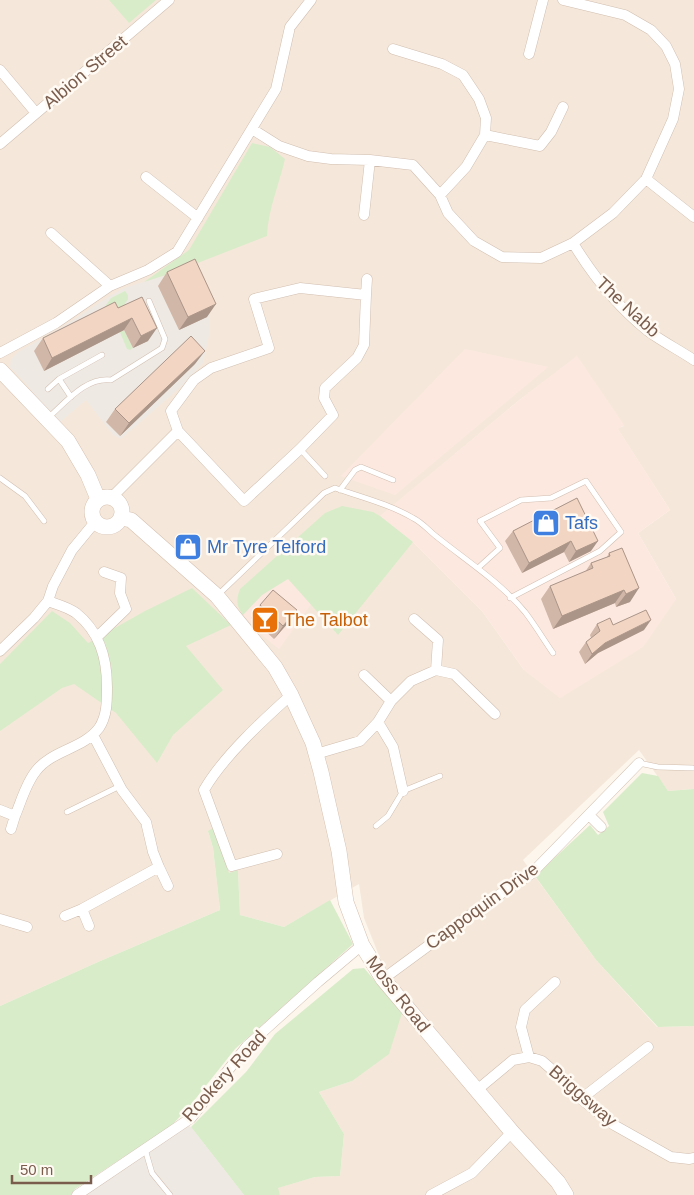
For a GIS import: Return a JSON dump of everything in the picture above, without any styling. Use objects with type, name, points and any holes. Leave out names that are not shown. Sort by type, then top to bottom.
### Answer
[{"type":"street","name":"Albion Street","points":[[0,144],[169,0]]},
{"type":"street","points":[[0,353],[56,323],[110,286],[148,270],[177,252],[276,89],[290,27],[311,0]]},
{"type":"street","points":[[529,54],[543,0]]},
{"type":"street","points":[[252,129],[279,146],[308,156],[413,165],[440,195],[448,213],[474,241],[502,257],[541,258],[573,243],[613,213],[646,179],[673,120],[679,89],[675,64],[666,46],[651,30],[625,15],[563,0]]},
{"type":"street","points":[[393,49],[442,64],[463,75],[482,105],[486,118],[485,135],[466,167],[440,195]]},
{"type":"street","points":[[0,70],[36,114]]},
{"type":"street","points":[[485,135],[540,146],[551,132],[563,107]]},
{"type":"street","points":[[364,215],[370,160]]},
{"type":"street","points":[[146,177],[198,218]]},
{"type":"street","points":[[646,179],[694,217]]},
{"type":"street","points":[[51,233],[110,286]]},
{"type":"street","name":"The Nabb","points":[[573,243],[590,270],[612,297],[648,330],[694,360]]},
{"type":"street","points":[[366,295],[300,288],[254,299],[269,348],[211,368],[194,380],[171,411],[178,431],[244,501],[300,449],[333,415],[324,398],[325,388],[357,358],[364,344],[367,279]]},
{"type":"street","points":[[0,370],[68,441],[88,475],[105,498],[118,501],[122,507],[121,518],[112,526],[100,526],[92,517],[92,508],[105,498],[178,431]]},
{"type":"street","name":"Moss Road","points":[[121,518],[131,520],[216,596],[275,667],[291,695],[313,743],[339,850],[346,902],[362,945],[382,979],[512,1132],[558,1182],[566,1195]]},
{"type":"street","points":[[2,647],[34,618],[48,601],[53,586],[72,550],[95,522]]},
{"type":"street","points":[[97,636],[126,609],[120,593],[121,578],[104,572]]},
{"type":"street","points":[[11,829],[36,771],[57,754],[93,735],[104,717],[107,701],[105,660],[97,636],[75,612],[48,601]]},
{"type":"street","points":[[414,619],[438,640],[436,670]]},
{"type":"street","points":[[316,754],[360,741],[378,722],[391,702],[411,681],[436,670],[454,674],[495,714]]},
{"type":"street","points":[[364,675],[391,702]]},
{"type":"street","points":[[277,854],[232,866],[204,790],[212,776],[263,720],[291,695]]},
{"type":"street","points":[[378,722],[393,747],[403,791]]},
{"type":"street","points":[[93,735],[120,786],[146,822],[153,852],[168,886]]},
{"type":"street","name":"Cappoquin Drive","points":[[382,979],[485,904],[531,874],[639,763]]},
{"type":"street","points":[[0,810],[16,816]]},
{"type":"street","points":[[589,815],[601,827]]},
{"type":"street","points":[[65,916],[82,909],[159,867]]},
{"type":"street","points":[[82,909],[89,926]]},
{"type":"street","points":[[0,919],[27,927]]},
{"type":"street","name":"Rookery Road","points":[[77,1195],[190,1118],[247,1046],[362,945]]},
{"type":"street","points":[[529,1057],[521,1027],[525,1010],[555,982]]},
{"type":"street","points":[[581,1099],[648,1047]]},
{"type":"street","name":"Briggsway","points":[[477,1090],[513,1060],[529,1057],[542,1061],[581,1099],[614,1125],[671,1157],[694,1158]]},
{"type":"street","points":[[431,1195],[472,1173],[512,1132]]},
{"type":"lane","points":[[46,419],[87,384],[101,379],[111,380],[162,348],[165,339],[149,300]]},
{"type":"lane","points":[[48,389],[59,379],[102,355]]},
{"type":"lane","points":[[59,379],[71,397]]},
{"type":"lane","points":[[300,449],[325,476]]},
{"type":"lane","points":[[340,490],[355,470],[361,467],[393,480]]},
{"type":"lane","points":[[0,478],[25,496],[44,521]]},
{"type":"lane","points":[[478,568],[500,548],[480,521],[521,500],[551,498],[586,481],[621,532],[600,551],[510,598]]},
{"type":"lane","points":[[216,596],[324,493],[334,488],[384,504],[413,518],[478,568],[525,612],[554,653]]},
{"type":"lane","points":[[639,763],[658,767],[692,768]]},
{"type":"lane","points":[[376,826],[388,816],[403,791],[440,776]]},
{"type":"lane","points":[[67,812],[120,786]]},
{"type":"lane","points":[[145,1149],[152,1173],[170,1195]]},
{"type":"shaded area","points":[[0,0],[694,0],[694,789],[668,791],[639,750],[523,860],[596,960],[657,1027],[694,1026],[694,1195],[280,1195],[277,1188],[315,1177],[340,1176],[344,1134],[319,1092],[352,1081],[402,1013],[364,918],[359,884],[284,927],[240,915],[238,870],[229,874],[208,831],[213,848],[220,910],[0,1006]],"holes":[[[523,397],[624,426],[617,428],[670,510],[638,533],[676,599],[524,670],[482,611],[413,542],[381,516]]]},
{"type":"shaded area","points":[[172,273],[209,305],[210,331],[203,363],[183,385],[121,439],[113,435],[86,400],[60,422],[46,409],[10,367],[11,359],[18,352],[64,326],[110,296],[124,288]]},
{"type":"shaded area","points":[[465,349],[548,367],[395,495],[341,476]]},
{"type":"shaded area","points":[[577,356],[624,425],[618,429],[670,510],[638,533],[676,599],[643,647],[560,698],[524,670],[482,611],[413,542],[380,516],[523,397]]},
{"type":"shaded area","points":[[288,578],[311,604],[279,649],[243,615],[262,595]]},
{"type":"shaded area","points":[[183,1123],[191,1127],[244,1195],[77,1195]]},
{"type":"green space","points":[[109,0],[156,0],[129,23]]},
{"type":"green space","points":[[252,143],[270,147],[285,159],[272,207],[267,236],[144,282],[189,250]]},
{"type":"green space","points":[[125,291],[128,299],[117,317],[133,348],[130,350],[127,349],[106,305],[111,298]]},
{"type":"green space","points":[[342,506],[373,512],[413,542],[338,635],[288,579],[262,595],[243,615],[237,602],[240,589],[325,513]]},
{"type":"green space","points":[[192,588],[231,625],[186,646],[223,690],[173,735],[157,763],[116,713],[74,684],[62,688],[0,731],[0,664],[52,611],[70,623],[88,643],[145,611]]},
{"type":"green space","points":[[642,773],[658,776],[668,791],[694,789],[694,1026],[658,1027],[596,960],[535,876],[590,825],[598,835],[609,826],[603,812]]},
{"type":"green space","points":[[213,828],[229,873],[238,870],[240,915],[284,927],[330,900],[353,944],[235,1049],[189,1107],[171,1126],[75,1189],[71,1195],[0,1195],[0,1006],[220,910],[213,848],[208,831]]},
{"type":"green space","points":[[364,968],[402,1013],[389,1054],[352,1081],[319,1092],[344,1134],[340,1176],[315,1177],[278,1188],[280,1195],[244,1195],[191,1127],[246,1072],[275,1034],[353,969]]},
{"type":"building","points":[[195,259],[216,304],[188,317],[167,272]]},
{"type":"building","points":[[142,297],[157,328],[141,336],[132,318],[52,358],[43,338],[115,302],[118,308]]},
{"type":"building","points":[[191,336],[205,351],[129,423],[115,409]]},
{"type":"building","points":[[577,498],[598,541],[576,551],[571,541],[529,563],[513,531]]},
{"type":"building","points":[[622,548],[639,588],[626,594],[624,590],[562,616],[550,586],[593,568],[591,563],[610,556],[609,553]]},
{"type":"building","points":[[273,590],[297,610],[283,626],[260,605]]},
{"type":"building","points":[[646,610],[651,620],[605,643],[592,654],[586,642],[600,631],[597,624],[610,618],[613,625]]},
{"type":"place","name":"Tafs","points":[[546,523]]},
{"type":"place","name":"Mr Tyre Telford","points":[[188,547]]},
{"type":"place","name":"The Talbot","points":[[265,620]]}]
